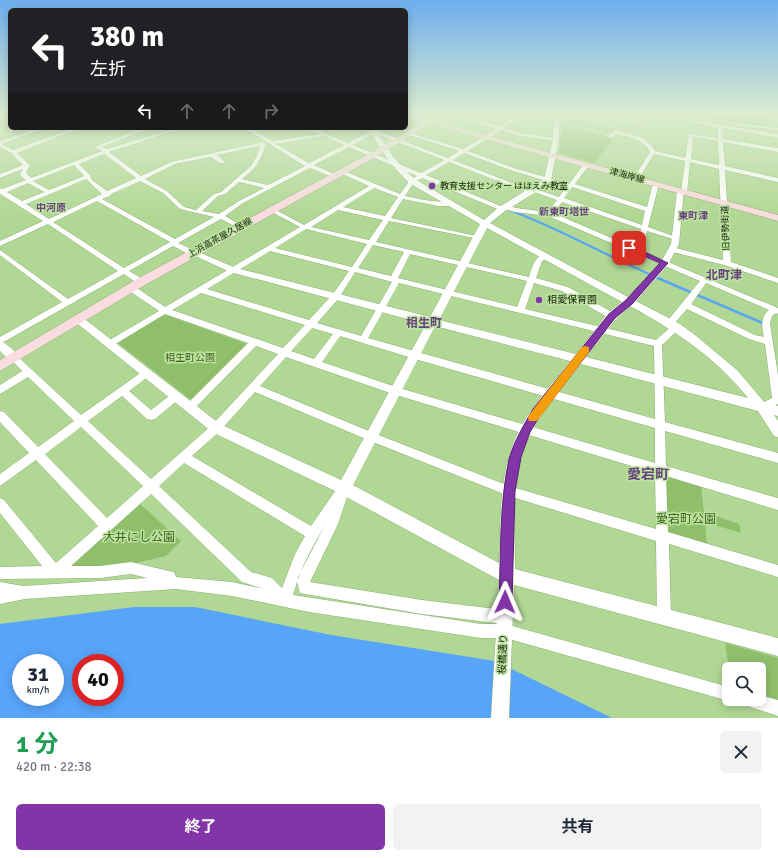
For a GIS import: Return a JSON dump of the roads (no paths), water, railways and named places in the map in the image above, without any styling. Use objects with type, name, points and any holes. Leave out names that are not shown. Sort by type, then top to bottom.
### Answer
[{"type":"main road","name":"津海岸線","points":[[521,148],[778,218]]},
{"type":"main road","name":"上浜高茶屋久居線","points":[[0,366],[140,282],[384,149]]},
{"type":"street","points":[[6,148],[27,165]]},
{"type":"street","points":[[13,152],[26,148]]},
{"type":"street","points":[[98,148],[141,179],[164,192],[182,208],[221,216],[240,227]]},
{"type":"street","points":[[1,191],[119,148]]},
{"type":"street","points":[[0,244],[108,195],[173,163],[245,148]]},
{"type":"street","points":[[197,212],[216,195],[223,193],[255,165],[262,148]]},
{"type":"street","points":[[279,148],[310,166],[374,186],[402,197],[443,205],[452,205]]},
{"type":"street","points":[[0,342],[221,216],[241,202],[343,148]]},
{"type":"street","points":[[354,148],[504,208],[549,214],[705,279],[776,311]]},
{"type":"street","points":[[418,148],[532,191],[561,198],[643,229],[676,238]]},
{"type":"street","points":[[453,148],[547,180],[648,210]]},
{"type":"street","points":[[55,572],[216,428],[285,353],[336,296],[412,181],[470,148]]},
{"type":"street","points":[[285,600],[289,582],[324,515],[344,488],[465,264],[485,223],[504,208],[547,180],[554,148]]},
{"type":"street","points":[[650,148],[653,152],[688,161],[778,180]]},
{"type":"street","points":[[683,192],[690,148]]},
{"type":"street","name":"旧伊勢街道","points":[[721,148],[727,263],[778,281]]},
{"type":"street","points":[[764,148],[778,150]]},
{"type":"street","points":[[384,149],[412,181],[452,205],[672,326],[694,340],[732,371],[763,407],[778,432]]},
{"type":"street","points":[[636,179],[653,152]]},
{"type":"street","points":[[211,154],[222,162]]},
{"type":"street","points":[[75,163],[88,176],[94,185],[108,195]]},
{"type":"street","points":[[0,176],[27,165]]},
{"type":"street","points":[[27,165],[23,173],[24,176],[48,192]]},
{"type":"street","points":[[549,214],[586,165]]},
{"type":"street","points":[[21,204],[88,176]]},
{"type":"street","points":[[238,180],[269,188]]},
{"type":"street","points":[[638,251],[656,184]]},
{"type":"street","points":[[110,344],[374,186]]},
{"type":"street","points":[[1,191],[125,270],[140,282]]},
{"type":"street","name":"桜橋通り","points":[[500,718],[505,623],[509,491],[515,457],[526,430],[551,394],[600,330],[612,316],[629,302],[665,263],[676,238],[683,192]]},
{"type":"street","points":[[98,199],[175,242],[174,244],[234,270],[778,412]]},
{"type":"street","points":[[337,208],[478,238]]},
{"type":"street","points":[[272,210],[304,227],[465,264],[565,289],[612,316]]},
{"type":"street","points":[[268,249],[658,344]]},
{"type":"street","points":[[672,249],[727,263]]},
{"type":"street","points":[[363,340],[382,308],[408,251]]},
{"type":"street","points":[[0,252],[68,303]]},
{"type":"street","points":[[520,310],[539,260],[545,256]]},
{"type":"street","points":[[664,616],[662,470],[658,344],[705,279]]},
{"type":"street","points":[[131,288],[165,311],[396,391],[778,504]]},
{"type":"street","points":[[200,290],[415,356],[778,458]]},
{"type":"street","points":[[686,305],[752,337],[768,342]]},
{"type":"street","points":[[763,407],[777,400],[766,324],[768,314],[776,311]]},
{"type":"street","points":[[78,320],[216,428],[344,488],[506,575],[778,647]]},
{"type":"street","points":[[316,364],[338,333]]},
{"type":"street","points":[[190,407],[255,342]]},
{"type":"street","points":[[0,345],[247,577],[267,583],[285,600]]},
{"type":"street","points":[[0,390],[29,372]]},
{"type":"street","points":[[0,481],[146,373]]},
{"type":"street","points":[[253,387],[372,437],[509,491],[778,571]]},
{"type":"street","points":[[122,391],[151,416],[176,396]]},
{"type":"street","points":[[0,415],[106,526]]},
{"type":"street","points":[[183,457],[314,534]]},
{"type":"street","points":[[344,488],[334,520],[303,582],[305,588],[422,607],[496,616],[505,623],[722,692]]},
{"type":"street","points":[[0,504],[55,572]]},
{"type":"street","points":[[0,573],[100,572],[132,568],[169,577],[173,583]]},
{"type":"street","points":[[0,597],[25,592],[150,583],[173,583],[224,588],[285,600],[481,631],[505,623]]},
{"type":"street","points":[[0,588],[25,592]]},
{"type":"street","points":[[766,705],[778,708]]},
{"type":"water","points":[[134,607],[195,607],[331,635],[495,661],[612,718],[0,718],[0,624]]},
{"type":"waterway","points":[[509,210],[546,225],[656,277]]},
{"type":"waterway","points":[[653,276],[765,324]]},
{"type":"place","name":"教育支援センター ほほえみ教室","points":[[432,186]]},
{"type":"place","name":"相愛保育園","points":[[539,300]]},
{"type":"district","name":"中河原","points":[[51,208]]},
{"type":"district","name":"新東町塔世","points":[[564,212]]},
{"type":"district","name":"東町津","points":[[693,216]]},
{"type":"district","name":"北町津","points":[[724,275]]},
{"type":"district","name":"相生町","points":[[424,323]]},
{"type":"district","name":"愛宕町","points":[[648,474]]},
{"type":"park label","name":"相生町公園","points":[[190,358]]},
{"type":"park label","name":"愛宕町公園","points":[[686,519]]},
{"type":"park label","name":"大井にし公園","points":[[139,537]]}]
